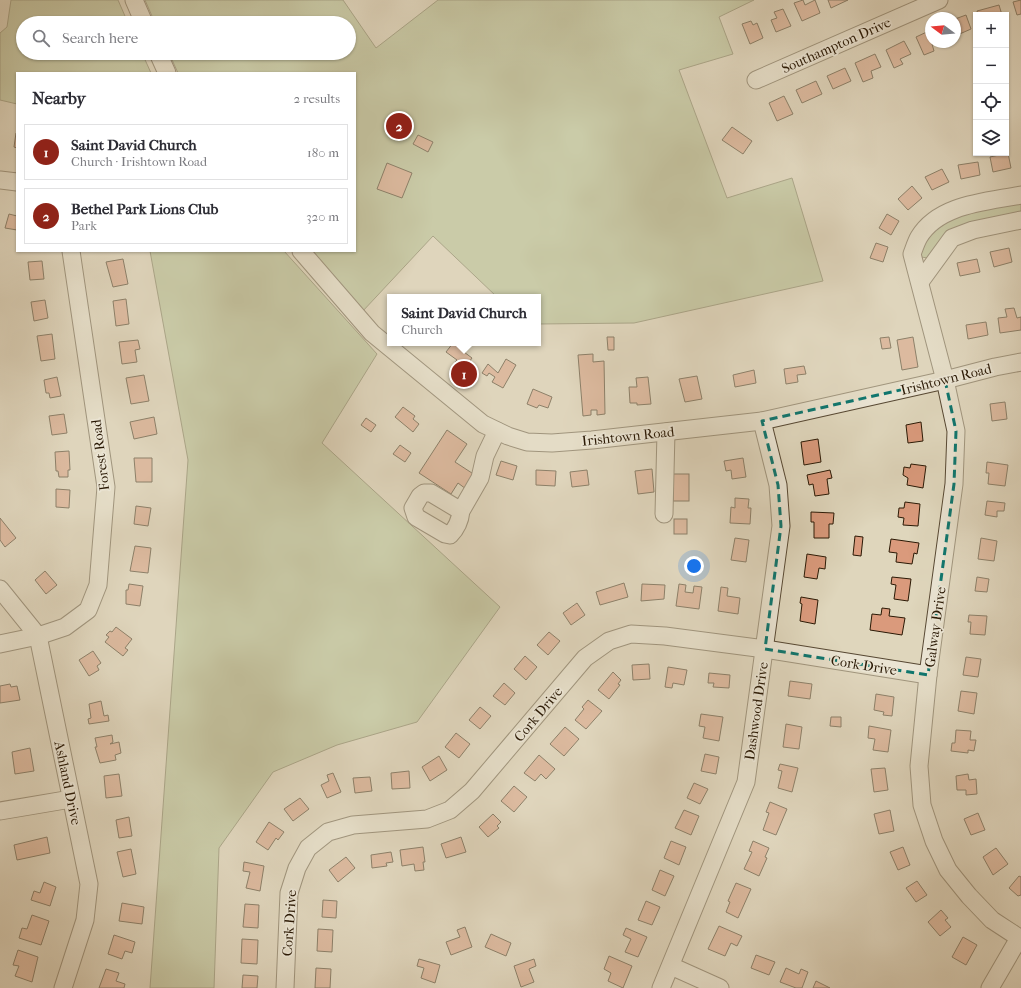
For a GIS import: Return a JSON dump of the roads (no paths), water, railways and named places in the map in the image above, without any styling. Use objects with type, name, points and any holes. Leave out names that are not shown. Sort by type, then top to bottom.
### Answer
[{"type":"street","points":[[134,0],[141,16]]},
{"type":"street","name":"Southampton Drive","points":[[756,80],[939,0]]},
{"type":"street","points":[[161,60],[167,72]]},
{"type":"street","points":[[0,180],[16,182]]},
{"type":"street","name":"Galway Drive","points":[[1020,939],[992,920],[969,896],[948,870],[934,841],[922,805],[918,766],[928,675],[954,484],[956,431],[945,380],[912,254],[919,237],[939,216],[966,206],[1021,194]]},
{"type":"street","points":[[920,282],[952,238],[973,230],[1021,220]]},
{"type":"street","name":"Forest Road","points":[[0,644],[38,636],[66,627],[88,610],[98,585],[106,487],[71,252]]},
{"type":"street","name":"Irishtown Road","points":[[302,252],[372,333],[387,345]]},
{"type":"street","name":"Irishtown Road","points":[[388,346],[483,424],[527,442],[552,444],[762,421],[1021,362]]},
{"type":"street","name":"Dashwood Drive","points":[[661,988],[746,782],[781,526],[778,485],[762,421]]},
{"type":"street","points":[[461,511],[480,478],[485,456],[497,431]]},
{"type":"street","points":[[664,514],[666,432]]},
{"type":"street","name":"Ashland Drive","points":[[0,589],[38,636],[89,884],[85,920],[63,988]]},
{"type":"street","name":"Cork Drive","points":[[285,988],[289,894],[297,868],[308,848],[328,832],[353,825],[427,818],[450,810],[472,791],[585,658],[609,641],[631,634],[665,636],[765,649],[928,675]]},
{"type":"street","points":[[0,810],[71,799]]},
{"type":"street","points":[[990,988],[1020,939]]},
{"type":"street","points":[[671,966],[720,988]]},
{"type":"place","name":"Bethel Park Lions Club","points":[[399,126]]},
{"type":"place","name":"Saint David Church","points":[[464,374]]}]
